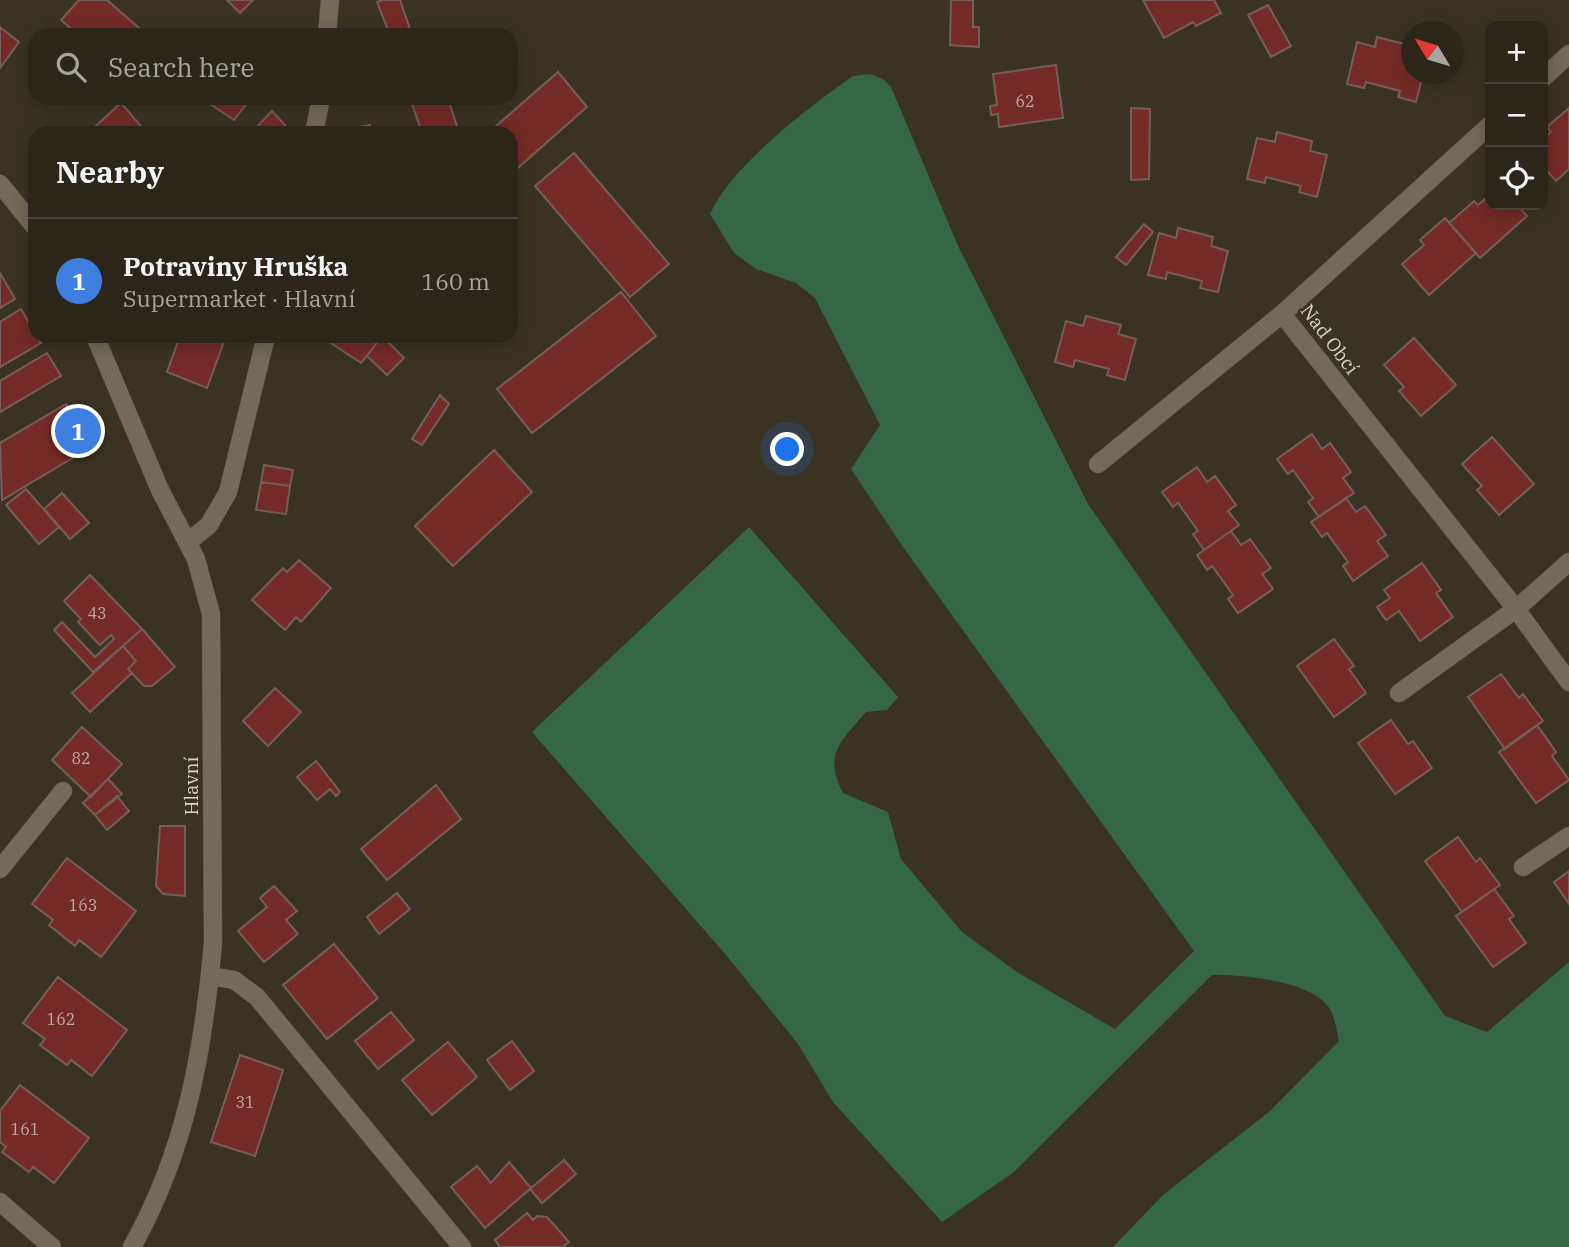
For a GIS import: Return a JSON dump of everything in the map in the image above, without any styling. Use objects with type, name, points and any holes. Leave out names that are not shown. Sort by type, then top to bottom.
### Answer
[{"type":"street","points":[[328,28],[330,0]]},
{"type":"street","points":[[1548,73],[1569,54]]},
{"type":"street","points":[[315,126],[320,105]]},
{"type":"street","name":"Nad Obcí","points":[[1485,130],[1282,314],[1517,609],[1569,682]]},
{"type":"street","points":[[0,184],[28,218]]},
{"type":"street","points":[[1098,464],[1282,314]]},
{"type":"street","name":"Hlavní","points":[[98,343],[160,490],[188,542],[205,583],[211,614],[213,943],[210,976],[193,1094],[169,1169],[132,1247]]},
{"type":"street","points":[[188,542],[209,525],[228,492],[264,343]]},
{"type":"street","points":[[1399,693],[1517,609],[1569,562]]},
{"type":"street","points":[[0,869],[63,791]]},
{"type":"street","points":[[1523,867],[1569,836]]},
{"type":"street","points":[[210,976],[234,980],[257,997],[462,1247]]},
{"type":"street","points":[[0,1202],[45,1245]]},
{"type":"green space","points":[[870,74],[883,79],[891,87],[959,248],[1088,504],[1445,1016],[1487,1032],[1569,962],[1569,1247],[1113,1247],[1163,1195],[1270,1111],[1339,1041],[1335,1021],[1322,999],[1276,981],[1225,975],[1212,975],[1014,1172],[942,1222],[833,1102],[798,1044],[726,955],[532,732],[749,527],[898,697],[887,710],[866,712],[842,740],[835,758],[837,780],[843,793],[888,812],[901,859],[962,932],[1017,972],[1115,1029],[1194,951],[903,547],[851,469],[880,425],[815,298],[796,283],[756,269],[734,253],[710,214],[735,176],[773,138],[853,76]]},
{"type":"building","points":[[79,0],[107,0],[139,28],[70,28],[61,20]]},
{"type":"building","points":[[227,0],[253,0],[240,13]]},
{"type":"building","points":[[400,0],[410,28],[387,28],[377,2]]},
{"type":"building","points":[[951,0],[973,0],[973,27],[979,27],[979,47],[950,45]]},
{"type":"building","points":[[1143,0],[1214,0],[1221,13],[1196,26],[1193,22],[1164,38]]},
{"type":"building","points":[[1268,5],[1291,46],[1271,57],[1248,15]]},
{"type":"building","points":[[0,27],[19,42],[0,68]]},
{"type":"building","points":[[1377,37],[1401,43],[1401,84],[1420,84],[1416,102],[1398,97],[1400,91],[1366,82],[1364,88],[1347,84],[1357,42],[1375,47]]},
{"type":"building","points":[[1056,65],[1063,118],[999,127],[998,114],[991,115],[990,106],[997,105],[993,74]]},
{"type":"building","points":[[558,72],[587,107],[518,168],[518,126],[496,126]]},
{"type":"building","points":[[119,105],[123,105],[141,126],[96,126]]},
{"type":"building","points":[[212,105],[246,105],[234,120]]},
{"type":"building","points":[[412,105],[450,105],[457,126],[420,126]]},
{"type":"building","points":[[1131,108],[1150,109],[1149,179],[1131,180]]},
{"type":"building","points":[[1569,108],[1569,169],[1556,181],[1548,172],[1548,135],[1551,132],[1548,126]]},
{"type":"building","points":[[272,111],[286,126],[258,126]]},
{"type":"building","points":[[1277,132],[1312,141],[1310,151],[1327,155],[1317,197],[1299,192],[1301,186],[1266,177],[1265,183],[1247,179],[1257,138],[1275,142]]},
{"type":"building","points":[[574,153],[669,264],[630,297],[535,186]]},
{"type":"building","points":[[1485,199],[1485,210],[1522,210],[1527,216],[1480,258],[1449,223],[1474,201],[1478,205]]},
{"type":"building","points":[[1445,218],[1476,253],[1429,295],[1402,264],[1424,245],[1420,240]]},
{"type":"building","points":[[1144,224],[1153,232],[1126,265],[1116,257]]},
{"type":"building","points":[[1178,228],[1213,237],[1211,246],[1228,251],[1218,292],[1200,288],[1202,281],[1167,272],[1166,279],[1148,275],[1159,233],[1176,238]]},
{"type":"building","points":[[0,273],[15,299],[0,308]]},
{"type":"building","points":[[621,292],[656,336],[532,433],[497,389]]},
{"type":"building","points":[[21,309],[28,321],[28,343],[41,343],[0,367],[0,322]]},
{"type":"building","points":[[1086,316],[1121,325],[1118,334],[1136,339],[1125,380],[1107,375],[1109,369],[1075,360],[1073,367],[1055,362],[1066,321],[1083,326]]},
{"type":"building","points":[[1414,338],[1456,385],[1421,416],[1399,391],[1404,387],[1384,365]]},
{"type":"building","points":[[177,343],[223,343],[207,388],[167,372]]},
{"type":"building","points":[[331,343],[377,343],[361,363]]},
{"type":"building","points":[[377,343],[389,343],[404,358],[387,375],[367,356]]},
{"type":"building","points":[[47,353],[61,376],[0,412],[0,381]]},
{"type":"building","points":[[440,395],[449,404],[422,445],[412,439]]},
{"type":"building","points":[[66,404],[91,447],[2,500],[0,443]]},
{"type":"building","points":[[1312,434],[1322,449],[1330,443],[1351,472],[1343,478],[1354,493],[1319,517],[1308,502],[1313,498],[1293,470],[1288,474],[1277,459]]},
{"type":"building","points":[[1492,437],[1534,484],[1499,515],[1477,490],[1482,486],[1462,464]]},
{"type":"building","points":[[494,450],[532,492],[453,566],[415,526]]},
{"type":"building","points":[[264,465],[293,470],[290,486],[261,482]]},
{"type":"building","points":[[1197,467],[1207,482],[1215,476],[1236,505],[1228,511],[1239,525],[1204,550],[1193,534],[1198,531],[1178,503],[1173,507],[1162,492]]},
{"type":"building","points":[[261,482],[290,486],[286,514],[256,510]]},
{"type":"building","points":[[26,489],[59,527],[39,544],[6,505]]},
{"type":"building","points":[[62,493],[89,523],[70,539],[44,509]]},
{"type":"building","points":[[1346,498],[1356,512],[1365,506],[1386,535],[1377,541],[1388,556],[1353,581],[1343,566],[1348,562],[1327,533],[1322,537],[1311,522]]},
{"type":"building","points":[[1231,531],[1241,545],[1250,539],[1271,568],[1262,574],[1273,589],[1238,613],[1228,599],[1233,595],[1212,566],[1207,570],[1197,555]]},
{"type":"building","points":[[299,560],[331,588],[301,622],[296,617],[285,630],[252,600],[283,568],[287,572]]},
{"type":"building","points":[[1422,563],[1441,590],[1436,593],[1453,617],[1420,641],[1399,611],[1386,620],[1377,607],[1390,598],[1384,590]]},
{"type":"building","points":[[90,575],[142,629],[93,672],[54,630],[62,622],[95,657],[114,639],[111,635],[100,645],[78,622],[81,619],[64,601]]},
{"type":"building","points":[[142,629],[175,667],[152,686],[144,686],[128,669],[136,661],[123,646]]},
{"type":"building","points":[[1334,639],[1354,666],[1349,669],[1366,693],[1334,717],[1297,666]]},
{"type":"building","points":[[123,646],[136,661],[128,669],[132,673],[90,712],[72,693]]},
{"type":"building","points":[[1501,674],[1519,698],[1523,694],[1543,721],[1505,749],[1468,697]]},
{"type":"building","points":[[275,688],[301,712],[268,746],[243,721]]},
{"type":"building","points":[[1391,720],[1408,744],[1413,741],[1432,768],[1395,794],[1358,743]]},
{"type":"building","points":[[1537,725],[1556,752],[1552,756],[1569,780],[1536,803],[1499,752]]},
{"type":"building","points":[[82,727],[122,764],[91,797],[52,760]]},
{"type":"building","points":[[316,761],[340,792],[336,796],[330,789],[317,800],[297,777]]},
{"type":"building","points":[[108,779],[122,794],[95,815],[83,803]]},
{"type":"building","points":[[436,785],[461,819],[387,880],[361,849]]},
{"type":"building","points":[[117,796],[129,811],[107,830],[95,815]]},
{"type":"building","points":[[160,826],[185,826],[185,896],[163,894],[156,886]]},
{"type":"building","points":[[1458,837],[1476,862],[1480,858],[1500,885],[1462,912],[1425,861]]},
{"type":"building","points":[[67,858],[136,911],[101,957],[79,940],[75,946],[49,925],[53,920],[32,904]]},
{"type":"building","points":[[1569,871],[1569,904],[1554,882]]},
{"type":"building","points":[[274,886],[297,911],[286,920],[298,934],[264,962],[238,931],[267,907],[260,898]]},
{"type":"building","points":[[1494,889],[1514,916],[1509,919],[1526,943],[1493,967],[1456,916]]},
{"type":"building","points":[[397,893],[410,909],[379,934],[367,917]]},
{"type":"building","points":[[334,944],[378,998],[327,1039],[283,985]]},
{"type":"building","points":[[58,977],[127,1030],[92,1076],[71,1060],[67,1065],[40,1045],[45,1039],[23,1023]]},
{"type":"building","points":[[391,1012],[414,1040],[378,1069],[355,1041]]},
{"type":"building","points":[[512,1041],[534,1071],[510,1090],[487,1060]]},
{"type":"building","points":[[448,1042],[477,1077],[432,1115],[402,1080]]},
{"type":"building","points":[[240,1055],[283,1070],[255,1156],[211,1142]]},
{"type":"building","points":[[20,1085],[89,1138],[54,1183],[33,1167],[29,1172],[2,1152],[6,1147],[0,1142],[0,1111]]},
{"type":"building","points":[[564,1160],[576,1174],[542,1203],[530,1189]]},
{"type":"building","points":[[509,1162],[531,1188],[485,1228],[451,1187],[477,1166],[491,1183]]},
{"type":"building","points":[[527,1213],[533,1220],[537,1216],[547,1217],[569,1242],[563,1247],[500,1247],[495,1240]]},
{"type":"place","name":"Potraviny Hruška","points":[[78,431]]}]
